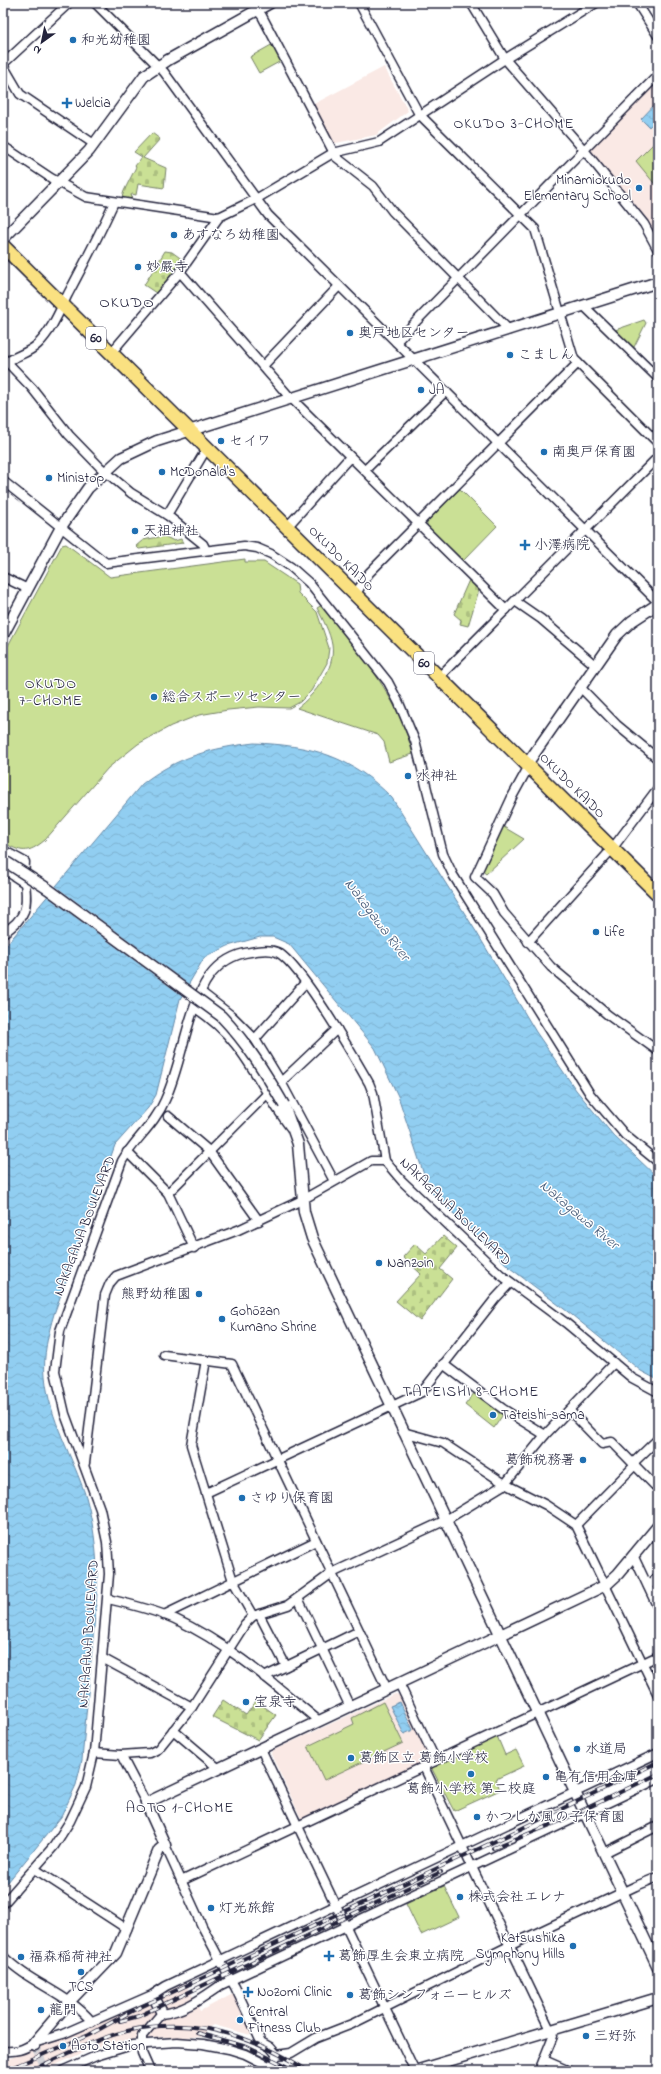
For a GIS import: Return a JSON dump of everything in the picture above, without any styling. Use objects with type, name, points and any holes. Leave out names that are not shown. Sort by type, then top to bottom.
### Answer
[{"type":"main road","name":"OKUDO KAIDO","points":[[3,246],[658,894]]},
{"type":"street","points":[[70,3],[3,64],[20,94],[94,144]]},
{"type":"street","points":[[95,3],[158,66],[268,215],[658,603],[622,629],[581,688],[562,711],[528,765],[475,877],[493,894],[504,913],[551,967],[608,1015],[658,1051]]},
{"type":"street","points":[[3,239],[94,144],[140,80],[158,66],[255,6],[270,3]]},
{"type":"street","points":[[359,3],[419,114],[535,229],[574,359],[658,443]]},
{"type":"street","points":[[471,3],[505,59],[584,150],[644,224],[658,250]]},
{"type":"street","points":[[111,353],[180,272],[219,217],[256,199],[333,152],[379,142],[419,114],[596,3]]},
{"type":"street","points":[[637,3],[658,36]]},
{"type":"street","points":[[255,6],[333,152],[373,186],[393,212],[509,330]]},
{"type":"street","points":[[396,342],[658,75]]},
{"type":"street","points":[[3,146],[58,182],[86,197],[219,217]]},
{"type":"street","points":[[114,202],[102,231],[50,329],[37,345],[27,353],[5,360],[32,388],[69,435],[105,471],[131,493],[167,515],[203,544],[206,550]]},
{"type":"street","points":[[180,272],[292,398],[506,610]]},
{"type":"street","points":[[3,636],[62,527],[81,496],[105,471],[121,458],[142,447],[190,431],[658,282]]},
{"type":"street","points":[[263,366],[339,286]]},
{"type":"street","points":[[584,306],[658,378]]},
{"type":"street","points":[[355,595],[369,573],[578,363]]},
{"type":"street","points":[[365,470],[446,391]]},
{"type":"street","points":[[167,515],[207,448]]},
{"type":"street","points":[[287,528],[350,456]]},
{"type":"street","points":[[439,677],[658,457]]},
{"type":"street","points":[[3,481],[106,563],[244,546],[257,548],[272,554],[291,567],[326,603],[379,670],[400,703],[411,730],[424,775],[443,854],[453,874],[590,1094],[625,1135],[658,1162]]},
{"type":"street","points":[[3,577],[28,589]]},
{"type":"street","points":[[515,601],[540,619],[596,666]]},
{"type":"street","points":[[581,688],[617,725],[658,759]]},
{"type":"street","points":[[528,942],[612,849],[658,788]]},
{"type":"street","points":[[3,850],[25,862],[27,896],[24,912],[11,928],[3,933]]},
{"type":"street","points":[[3,860],[48,889],[221,1016],[241,1038],[259,1062],[284,1105],[296,1136],[302,1200],[312,1238],[658,1967]]},
{"type":"street","points":[[3,869],[26,884]]},
{"type":"street","name":"NAKAGAWA BOULEVARD","points":[[3,1904],[54,1846],[82,1799],[94,1752],[110,1574],[107,1542],[100,1509],[85,1464],[65,1414],[58,1388],[55,1371],[56,1353],[60,1331],[122,1161],[127,1152],[160,1111],[166,1100],[189,1020],[201,992],[212,974],[224,962],[234,956],[265,950],[278,953],[290,963],[337,1029],[369,1082],[373,1093],[384,1161],[417,1197],[510,1283],[566,1323],[632,1378],[658,1392]]},
{"type":"street","points":[[255,1039],[305,983]]},
{"type":"street","points":[[201,992],[232,1016],[255,1039],[281,1082],[334,1180]]},
{"type":"street","points":[[195,1008],[210,1018],[226,1032],[247,1057],[281,1116],[296,1136]]},
{"type":"street","points":[[281,1082],[337,1029]]},
{"type":"street","points":[[168,1193],[268,1093]]},
{"type":"street","points":[[168,1116],[210,1151],[259,1221]]},
{"type":"street","points":[[127,1152],[168,1193],[194,1248]]},
{"type":"street","points":[[85,1464],[105,1295],[110,1283],[116,1276],[194,1248],[259,1221],[302,1200],[334,1180],[370,1161],[384,1161]]},
{"type":"street","points":[[206,1493],[277,1458],[422,1392],[495,1299],[510,1283]]},
{"type":"street","points":[[164,1355],[232,1364],[387,1689]]},
{"type":"street","points":[[206,1360],[191,1445],[233,1581],[256,1615],[286,1666]]},
{"type":"street","points":[[94,1752],[122,1755],[150,1753],[158,1749],[192,1706],[245,1624],[256,1615],[288,1605],[332,1573],[446,1520],[505,1484],[545,1435],[614,1363]]},
{"type":"street","points":[[443,1364],[503,1409],[545,1435]]},
{"type":"street","points":[[569,1410],[602,1444],[612,1442],[658,1489]]},
{"type":"street","points":[[403,1432],[443,1443],[505,1484],[546,1505],[576,1525],[658,1695]]},
{"type":"street","points":[[576,1525],[658,1440]]},
{"type":"street","points":[[146,1803],[606,1585],[618,1574],[658,1526]]},
{"type":"street","points":[[164,1615],[316,1541]]},
{"type":"street","points":[[633,1555],[658,1608]]},
{"type":"street","points":[[648,1586],[658,1578]]},
{"type":"street","points":[[298,1598],[321,1649],[350,1707]]},
{"type":"street","points":[[108,1599],[164,1615],[198,1631],[229,1649],[319,1721]]},
{"type":"street","points":[[264,1676],[359,1631]]},
{"type":"street","points":[[182,1882],[658,1656]]},
{"type":"street","points":[[102,1658],[192,1706]]},
{"type":"street","points":[[399,1683],[436,1761]]},
{"type":"street","points":[[173,1730],[219,1768]]},
{"type":"street","points":[[261,1749],[415,2071],[658,1998]]},
{"type":"street","points":[[3,2051],[14,2052],[24,2049],[153,1997],[220,1961],[658,1753]]},
{"type":"street","points":[[122,1755],[220,1961],[262,2042],[277,2054],[291,2053],[316,2038],[385,2008],[509,1946],[622,1892],[658,1877]]},
{"type":"street","points":[[424,1767],[550,2031],[553,2039],[539,2071]]},
{"type":"street","points":[[161,2012],[173,2013],[194,2003],[231,1980],[658,1779]]},
{"type":"street","points":[[604,1853],[658,1826]]},
{"type":"street","points":[[34,2044],[69,2002],[115,1955],[159,1850],[165,1845]]},
{"type":"street","points":[[34,1869],[127,1929]]},
{"type":"street","points":[[3,1956],[15,1968],[69,2002],[92,2022]]},
{"type":"street","points":[[153,1997],[161,2012]]},
{"type":"street","points":[[150,2071],[141,2045],[142,2036],[161,2012]]},
{"type":"street","points":[[62,2071],[108,2052],[132,2045],[188,2043],[216,2046],[245,2054],[279,2071]]},
{"type":"street","points":[[271,2066],[277,2054]]},
{"type":"street","points":[[544,2060],[569,2071]]},
{"type":"shaded area","points":[[384,67],[408,111],[376,135],[331,144],[312,105]]},
{"type":"shaded area","name":"Minamiokudo Elementary School","points":[[658,82],[658,244],[591,153],[592,146]]},
{"type":"shaded area","name":"葛飾区立 葛飾小学校","points":[[395,1694],[401,1695],[430,1756],[427,1760],[305,1819],[301,1818],[271,1754],[272,1751]]},
{"type":"shaded area","points":[[186,1983],[200,2011],[237,1992],[258,2037],[214,2025],[206,2028],[206,2037],[166,2037],[120,2041],[91,2049],[42,2071],[3,2071],[3,2061],[84,2030]]},
{"type":"green space","points":[[273,44],[281,61],[259,73],[250,57]]},
{"type":"green space","points":[[152,133],[160,139],[143,158],[166,168],[164,188],[138,184],[136,195],[132,194],[131,199],[122,197],[136,167],[135,166],[142,157],[134,152]]},
{"type":"green space","points":[[658,139],[658,188],[636,161]]},
{"type":"green space","points":[[165,251],[172,252],[183,260],[156,293],[144,285]]},
{"type":"green space","points":[[644,320],[646,323],[633,349],[615,330]]},
{"type":"green space","points":[[460,489],[497,526],[463,561],[427,525],[427,522]]},
{"type":"green space","points":[[164,536],[174,541],[181,539],[183,543],[139,549],[136,546],[143,540]]},
{"type":"green space","name":"総合スポーツセンター","points":[[66,544],[110,577],[245,559],[245,562],[264,562],[297,584],[298,593],[317,612],[329,648],[327,663],[311,691],[300,702],[289,708],[259,707],[199,715],[171,726],[138,744],[108,768],[45,840],[29,850],[20,850],[3,842],[3,655],[62,545]]},
{"type":"green space","points":[[469,580],[479,590],[468,626],[460,624],[461,620],[454,614]]},
{"type":"green space","points":[[322,605],[374,672],[402,721],[413,754],[389,762],[384,742],[378,735],[297,708],[317,689],[331,663],[332,645],[330,635],[317,608]]},
{"type":"green space","points":[[502,826],[524,839],[486,874],[481,870]]},
{"type":"green space","points":[[443,1236],[457,1248],[440,1269],[452,1279],[420,1321],[396,1301],[421,1274],[403,1257],[415,1244],[426,1254]]},
{"type":"green space","points":[[475,1392],[504,1413],[494,1428],[465,1405]]},
{"type":"green space","points":[[223,1700],[246,1715],[256,1701],[276,1715],[258,1740],[212,1717]]},
{"type":"green space","points":[[383,1702],[403,1743],[324,1780],[308,1746],[354,1724],[352,1718]]},
{"type":"green space","name":"葛飾小学校 第二校庭","points":[[497,1736],[505,1755],[516,1750],[524,1766],[496,1779],[500,1790],[454,1811],[432,1769],[433,1767]]},
{"type":"green space","points":[[444,1886],[459,1917],[421,1935],[406,1904]]},
{"type":"water","points":[[658,101],[658,118],[649,127],[641,119]]},
{"type":"water","name":"Nakagawa River","points":[[254,743],[275,744],[312,750],[329,756],[361,772],[392,798],[477,933],[536,1032],[576,1090],[613,1135],[658,1178],[658,1380],[641,1371],[572,1315],[510,1268],[429,1190],[398,1096],[375,1048],[289,944],[273,937],[260,937],[228,946],[204,958],[180,999],[156,1095],[148,1108],[115,1145],[54,1314],[48,1337],[45,1352],[47,1392],[56,1423],[81,1482],[92,1521],[97,1569],[97,1593],[82,1760],[76,1785],[61,1817],[8,1882],[3,1885],[3,949],[142,784],[181,760],[209,751]]},
{"type":"water","points":[[400,1702],[413,1730],[404,1734],[390,1706]]},
{"type":"pier","points":[[54,885],[191,986],[184,997],[45,895]]},
{"type":"tunnel","points":[[35,2046],[46,2070]]},
{"type":"railway","points":[[4,2071],[89,2035],[132,2011],[504,1837],[658,1762]]},
{"type":"railway","points":[[493,1848],[558,1822],[658,1774]]},
{"type":"railway","points":[[120,2021],[139,2016],[441,1872]]},
{"type":"railway","points":[[30,2071],[88,2044],[119,2033],[134,2029],[171,2026],[213,2030],[233,2035],[272,2050],[308,2071]]},
{"type":"railway","points":[[197,2033],[247,2047],[296,2071]]},
{"type":"place","name":"和光幼稚園","points":[[73,40]]},
{"type":"place","name":"Welcia","points":[[67,103]]},
{"type":"place","name":"Minamiokudo Elementary School","points":[[639,188]]},
{"type":"place","name":"あすなろ幼稚園","points":[[174,235]]},
{"type":"place","name":"妙嚴寺","points":[[138,267]]},
{"type":"place","name":"奥戸地区センター","points":[[350,333]]},
{"type":"place","name":"こましん","points":[[510,355]]},
{"type":"place","name":"JA","points":[[421,390]]},
{"type":"place","name":"セイワ","points":[[221,441]]},
{"type":"place","name":"南奥戸保育園","points":[[544,452]]},
{"type":"place","name":"McDonald's","points":[[162,472]]},
{"type":"place","name":"Ministop","points":[[49,478]]},
{"type":"place","name":"天祖神社","points":[[135,531]]},
{"type":"place","name":"小澤病院","points":[[525,545]]},
{"type":"place","name":"総合スポーツセンター","points":[[154,697]]},
{"type":"place","name":"水神社","points":[[408,776]]},
{"type":"place","name":"Life","points":[[596,932]]},
{"type":"place","name":"Nanzoin","points":[[379,1263]]},
{"type":"place","name":"熊野幼稚園","points":[[199,1294]]},
{"type":"place","name":"Gohōzan Kumano Shrine","points":[[222,1319]]},
{"type":"place","name":"Tateishi-sama","points":[[493,1415]]},
{"type":"place","name":"葛飾税務署","points":[[583,1460]]},
{"type":"place","name":"さゆり保育園","points":[[242,1498]]},
{"type":"place","name":"宝泉寺","points":[[246,1702]]},
{"type":"place","name":"水道局","points":[[577,1749]]},
{"type":"place","name":"葛飾区立 葛飾小学校","points":[[351,1758]]},
{"type":"place","name":"葛飾小学校 第二校庭","points":[[471,1774]]},
{"type":"place","name":"亀有信用金庫","points":[[546,1777]]},
{"type":"place","name":"かつしか風の子保育園","points":[[477,1817]]},
{"type":"place","name":"株式会社エレナ","points":[[460,1897]]},
{"type":"place","name":"灯光旅館","points":[[211,1908]]},
{"type":"place","name":"Katsushika Symphony Hills","points":[[573,1946]]},
{"type":"place","name":"葛飾厚生会東立病院","points":[[329,1956]]},
{"type":"place","name":"福森稲荷神社","points":[[21,1957]]},
{"type":"place","name":"TCS","points":[[81,1972]]},
{"type":"place","name":"Nozomi Clinic","points":[[248,1992]]},
{"type":"place","name":"葛飾シンフォニーヒルズ","points":[[350,1995]]},
{"type":"place","name":"龍門","points":[[41,2010]]},
{"type":"place","name":"Central Fitness Club","points":[[240,2020]]},
{"type":"place","name":"三好弥","points":[[586,2036]]},
{"type":"place","name":"Aoto Station","points":[[63,2046]]},
{"type":"district","name":"OKUDO 3-CHOME","points":[[514,124]]},
{"type":"district","name":"OKUDO","points":[[127,303]]},
{"type":"district","name":"OKUDO 7-CHOME","points":[[51,692]]},
{"type":"district","name":"TATEISHI 8-CHOME","points":[[471,1392]]},
{"type":"district","name":"AOTO 1-CHOME","points":[[180,1808]]}]
